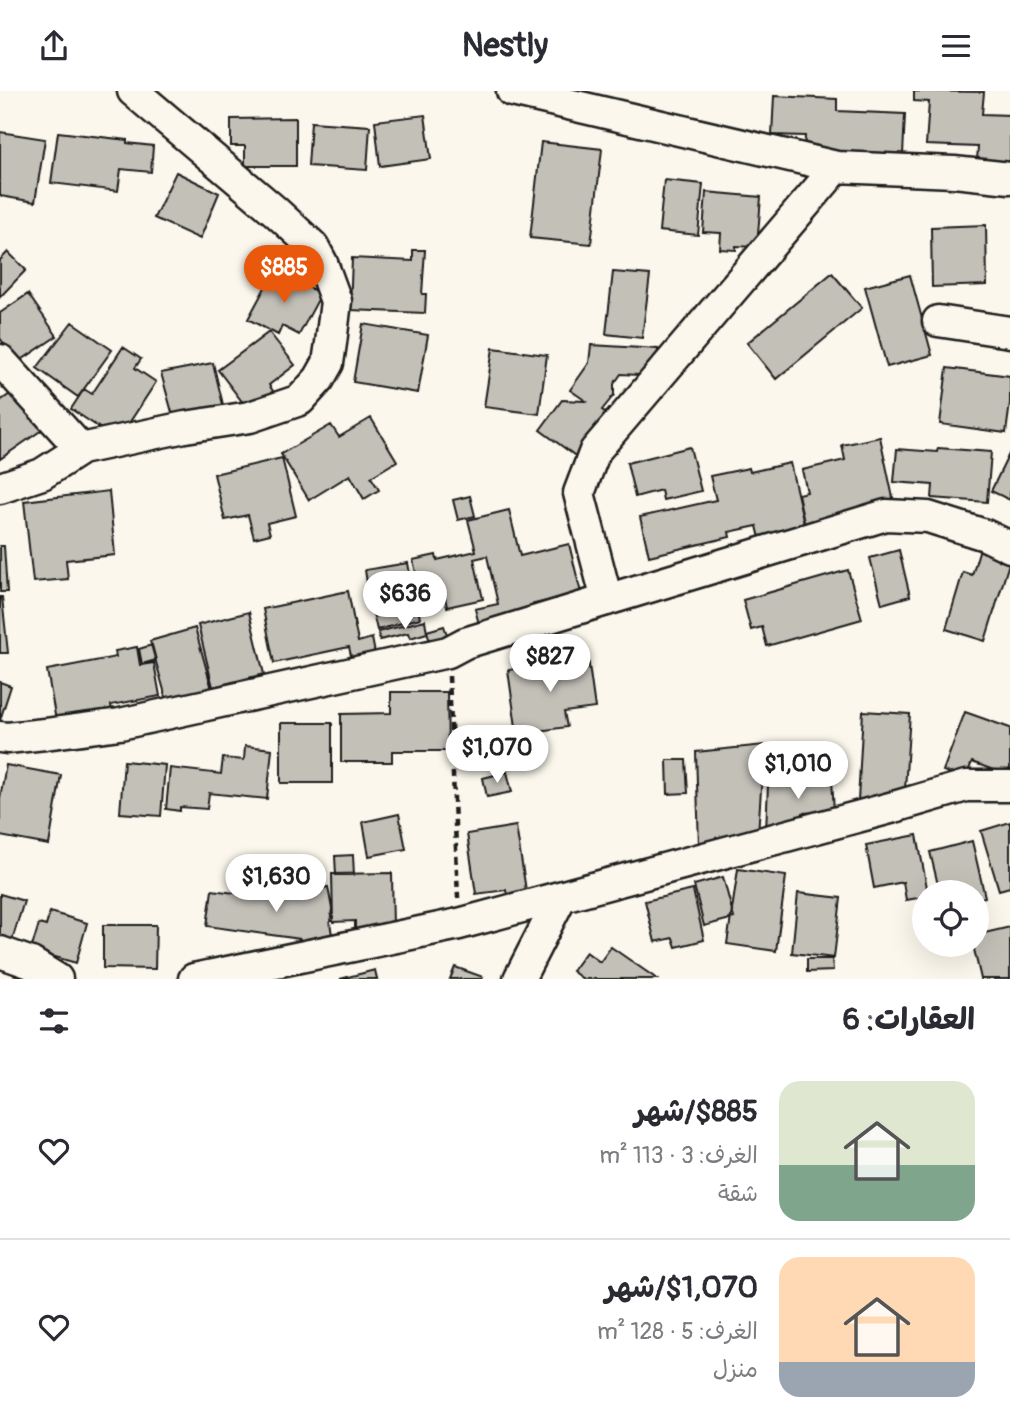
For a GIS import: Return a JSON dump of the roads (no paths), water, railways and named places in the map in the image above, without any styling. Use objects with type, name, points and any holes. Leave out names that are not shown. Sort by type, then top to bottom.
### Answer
[{"type":"street","points":[[0,488],[43,474],[81,449],[185,427],[250,417],[299,400],[328,363],[336,301],[313,246],[133,91]]},
{"type":"street","points":[[512,91],[836,167],[954,172],[1010,178]]},
{"type":"street","points":[[607,600],[579,493],[595,451],[836,167]]},
{"type":"street","points":[[938,321],[1010,332]]},
{"type":"street","points":[[0,360],[81,449]]},
{"type":"street","points":[[0,737],[45,734],[120,723],[448,652],[465,643],[886,515],[928,517],[985,535],[1010,547]]},
{"type":"street","points":[[194,979],[459,924],[966,786],[1010,786]]},
{"type":"street","points":[[519,979],[562,897]]},
{"type":"street","points":[[0,952],[31,963],[57,979]]}]
